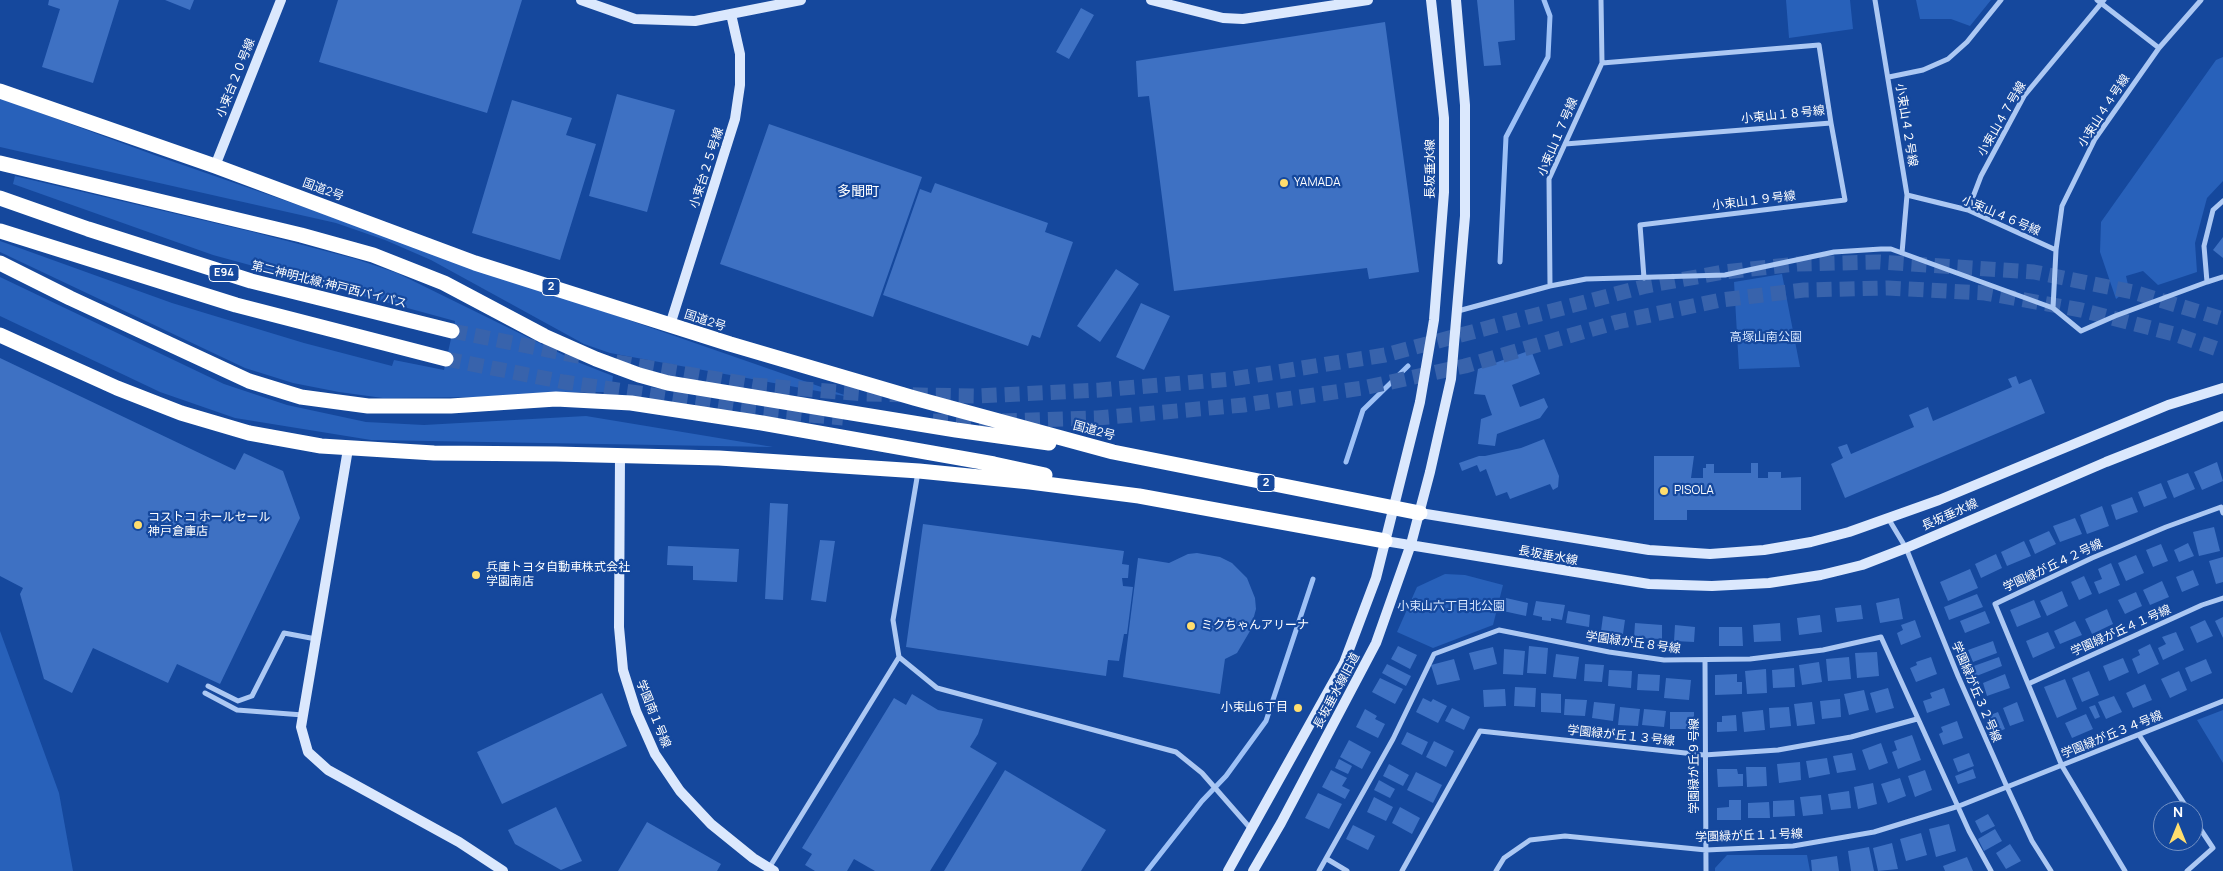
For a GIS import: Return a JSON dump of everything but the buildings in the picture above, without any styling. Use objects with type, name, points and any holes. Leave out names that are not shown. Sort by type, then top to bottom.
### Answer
[{"type":"highway","name":"国道2号","points":[[0,91],[215,166],[475,263],[670,325],[914,398],[1113,452],[1420,513]]},
{"type":"highway","points":[[0,163],[301,235],[373,255],[444,283],[544,336],[596,359],[639,375],[668,383],[956,430],[1113,452]]},
{"type":"highway","name":"第二神明北線;神戸西バイパス","points":[[0,198],[88,229],[251,281],[452,331]]},
{"type":"highway","name":"E94","points":[[0,230],[236,305],[446,359]]},
{"type":"highway","points":[[0,263],[70,298],[249,381],[301,397],[368,406],[451,406],[556,399],[631,403],[762,423],[994,464],[1139,496],[1385,541]]},
{"type":"highway","points":[[0,335],[91,377],[181,413],[249,433],[348,449],[434,453],[719,458],[918,471],[1030,482],[1139,496]]},
{"type":"main road","name":"小束台２０号線","points":[[215,166],[281,0]]},
{"type":"main road","points":[[581,0],[635,18],[695,21],[801,0]]},
{"type":"main road","points":[[1151,0],[1223,18],[1243,19],[1368,0]]},
{"type":"main road","name":"長坂垂水線","points":[[1431,0],[1444,118],[1444,192],[1439,279],[1420,402],[1385,541],[1630,581],[1706,586],[1769,583],[1821,575],[1862,565],[2106,462],[2223,416]]},
{"type":"main road","points":[[1420,513],[1450,379],[1458,311],[1465,216],[1465,105],[1456,0]]},
{"type":"main road","name":"小束台２５号線","points":[[670,325],[736,119],[740,85],[740,54],[731,14]]},
{"type":"main road","name":"長坂垂水線","points":[[1420,513],[1586,542],[1650,550],[1710,554],[1764,550],[1811,542],[1849,532],[1940,500],[2168,405],[2223,388]]},
{"type":"main road","points":[[348,449],[301,727],[308,752],[328,770],[459,842],[503,871]]},
{"type":"main road","name":"学園南１号線","points":[[620,456],[619,627],[623,670],[636,711],[655,754],[680,791],[711,824],[771,870]]},
{"type":"main road","name":"長坂垂水線旧道","points":[[1253,871],[1281,823],[1376,643],[1420,513]]},
{"type":"main road","name":"長坂垂水線旧道","points":[[1228,871],[1344,663],[1376,578],[1385,541]]},
{"type":"street","name":"小束山１７号線","points":[[1550,286],[1549,179],[1602,64],[1600,0]]},
{"type":"street","name":"小束山４２号線","points":[[1875,0],[1907,195],[1902,253]]},
{"type":"street","points":[[1888,77],[1923,70],[1948,59],[1967,42],[2001,0]]},
{"type":"street","name":"小束山４４号線","points":[[2053,308],[2056,250],[2062,206],[2095,139],[2159,48],[2201,0]]},
{"type":"street","points":[[2101,1],[2159,48]]},
{"type":"street","name":"小束山４７号線","points":[[1968,210],[1981,176],[2024,96],[2101,1]]},
{"type":"street","name":"小束山１８号線","points":[[1564,144],[1831,123],[1819,45],[1602,64]]},
{"type":"street","name":"小束山１９号線","points":[[1644,278],[1640,225],[1845,200],[1831,123]]},
{"type":"street","name":"小束山４６号線","points":[[1907,195],[1968,210],[2056,250]]},
{"type":"street","points":[[2207,282],[2204,246],[2213,210],[2223,201]]},
{"type":"street","points":[[1458,311],[1550,286],[1586,279],[1725,276],[1834,252],[1891,249],[2053,308],[2081,331],[2174,293],[2223,277]]},
{"type":"street","points":[[918,471],[892,620],[899,658],[937,688],[1176,752],[1202,773],[1252,831]]},
{"type":"street","name":"学園緑が丘４２号線","points":[[2125,871],[2062,766],[1995,604],[2092,558],[2166,527],[2222,509]]},
{"type":"street","name":"学園緑が丘３２号線","points":[[1888,518],[1906,548],[1958,676],[2007,787],[2032,841],[2051,871]]},
{"type":"street","name":"学園緑が丘４１号線","points":[[2028,684],[2202,605],[2223,598]]},
{"type":"street","name":"学園緑が丘８号線","points":[[1319,871],[1392,739],[1434,654],[1499,630],[1664,660],[1750,659],[1823,650],[1881,638],[1969,831],[1991,871]]},
{"type":"street","points":[[208,686],[238,700],[252,696],[284,633],[316,639]]},
{"type":"street","points":[[771,870],[899,658]]},
{"type":"street","name":"学園緑が丘９号線","points":[[1704,660],[1706,871]]},
{"type":"street","points":[[205,693],[237,710],[303,715]]},
{"type":"street","name":"学園緑が丘３４号線","points":[[2007,787],[2223,700]]},
{"type":"street","name":"学園緑が丘１３号線","points":[[1402,871],[1480,731],[1704,754],[1778,750],[1851,737],[1917,719]]},
{"type":"street","points":[[2139,735],[2182,801]]},
{"type":"street","name":"学園緑が丘１１号線","points":[[1496,871],[1504,858],[1530,840],[1565,836],[1706,850],[1793,846],[1865,834],[1958,806],[2007,787]]},
{"type":"street","points":[[2186,871],[2213,848],[2203,833]]},
{"type":"street","points":[[1327,859],[1348,871]]},
{"type":"green space","points":[[1786,0],[1850,0],[1853,29],[1789,38]]},
{"type":"green space","points":[[1916,0],[1991,0],[1970,26],[1951,19],[1920,19]]},
{"type":"green space","points":[[2223,57],[2223,181],[2207,198],[2195,243],[2197,272],[2158,285],[2143,271],[2126,276],[2129,289],[2116,299],[2100,252],[2101,222],[2216,60]]},
{"type":"green space","points":[[0,98],[157,156],[850,397],[610,353],[584,344],[431,260],[385,240],[336,223],[0,147]]},
{"type":"green space","points":[[15,176],[253,232],[356,259],[397,273],[580,363],[613,376],[611,392],[383,398],[293,383],[245,368],[0,252],[0,241],[172,303],[304,343],[392,366],[394,360],[444,370],[455,321],[213,255],[13,184]]},
{"type":"green space","name":"高塚山南公園","points":[[1782,274],[1800,367],[1739,369],[1734,282]]},
{"type":"green space","points":[[0,277],[224,384],[287,405],[366,422],[424,425],[586,416],[773,447],[371,440],[235,418],[160,392],[0,316]]},
{"type":"green space","name":"小束山六丁目北公園","points":[[1445,574],[1465,575],[1503,585],[1493,625],[1433,648],[1397,632],[1417,587]]},
{"type":"green space","points":[[0,631],[59,793],[73,871],[0,871]]},
{"type":"green space","points":[[2223,710],[2223,763],[2197,720]]},
{"type":"green space","points":[[1727,855],[1807,855],[1810,871],[1715,871],[1715,868]]},
{"type":"waterway","points":[[1500,262],[1506,137],[1548,57],[1550,16],[1544,0]]},
{"type":"waterway","points":[[1346,462],[1363,410],[1408,366]]},
{"type":"waterway","points":[[1147,871],[1202,801],[1226,776],[1266,721],[1313,579]]},
{"type":"tunnel","points":[[616,362],[754,385],[864,394],[977,396],[1100,390],[1232,379],[1385,355],[1646,286],[1724,272],[1797,264],[1879,262],[2034,272],[2133,292],[2223,319]]},
{"type":"tunnel","points":[[933,421],[974,422],[1097,418],[1244,405],[1363,388],[1465,366],[1617,322],[1721,300],[1804,290],[1888,288],[1985,293],[2081,310],[2174,334],[2223,351]]},
{"type":"tunnel","points":[[452,331],[583,357]]},
{"type":"tunnel","points":[[446,359],[564,382],[754,410],[843,418]]},
{"type":"place","name":"YAMADA","points":[[1284,183]]},
{"type":"place","name":"PISOLA","points":[[1664,491]]},
{"type":"place","name":"コストコ ホールセール 神戸倉庫店","points":[[138,525]]},
{"type":"place","name":"兵庫トヨタ自動車株式会社 学園南店","points":[[476,575]]},
{"type":"place","name":"ミクちゃんアリーナ","points":[[1191,626]]},
{"type":"place","name":"小束山6丁目","points":[[1298,708]]},
{"type":"district","name":"多聞町","points":[[858,192]]}]
